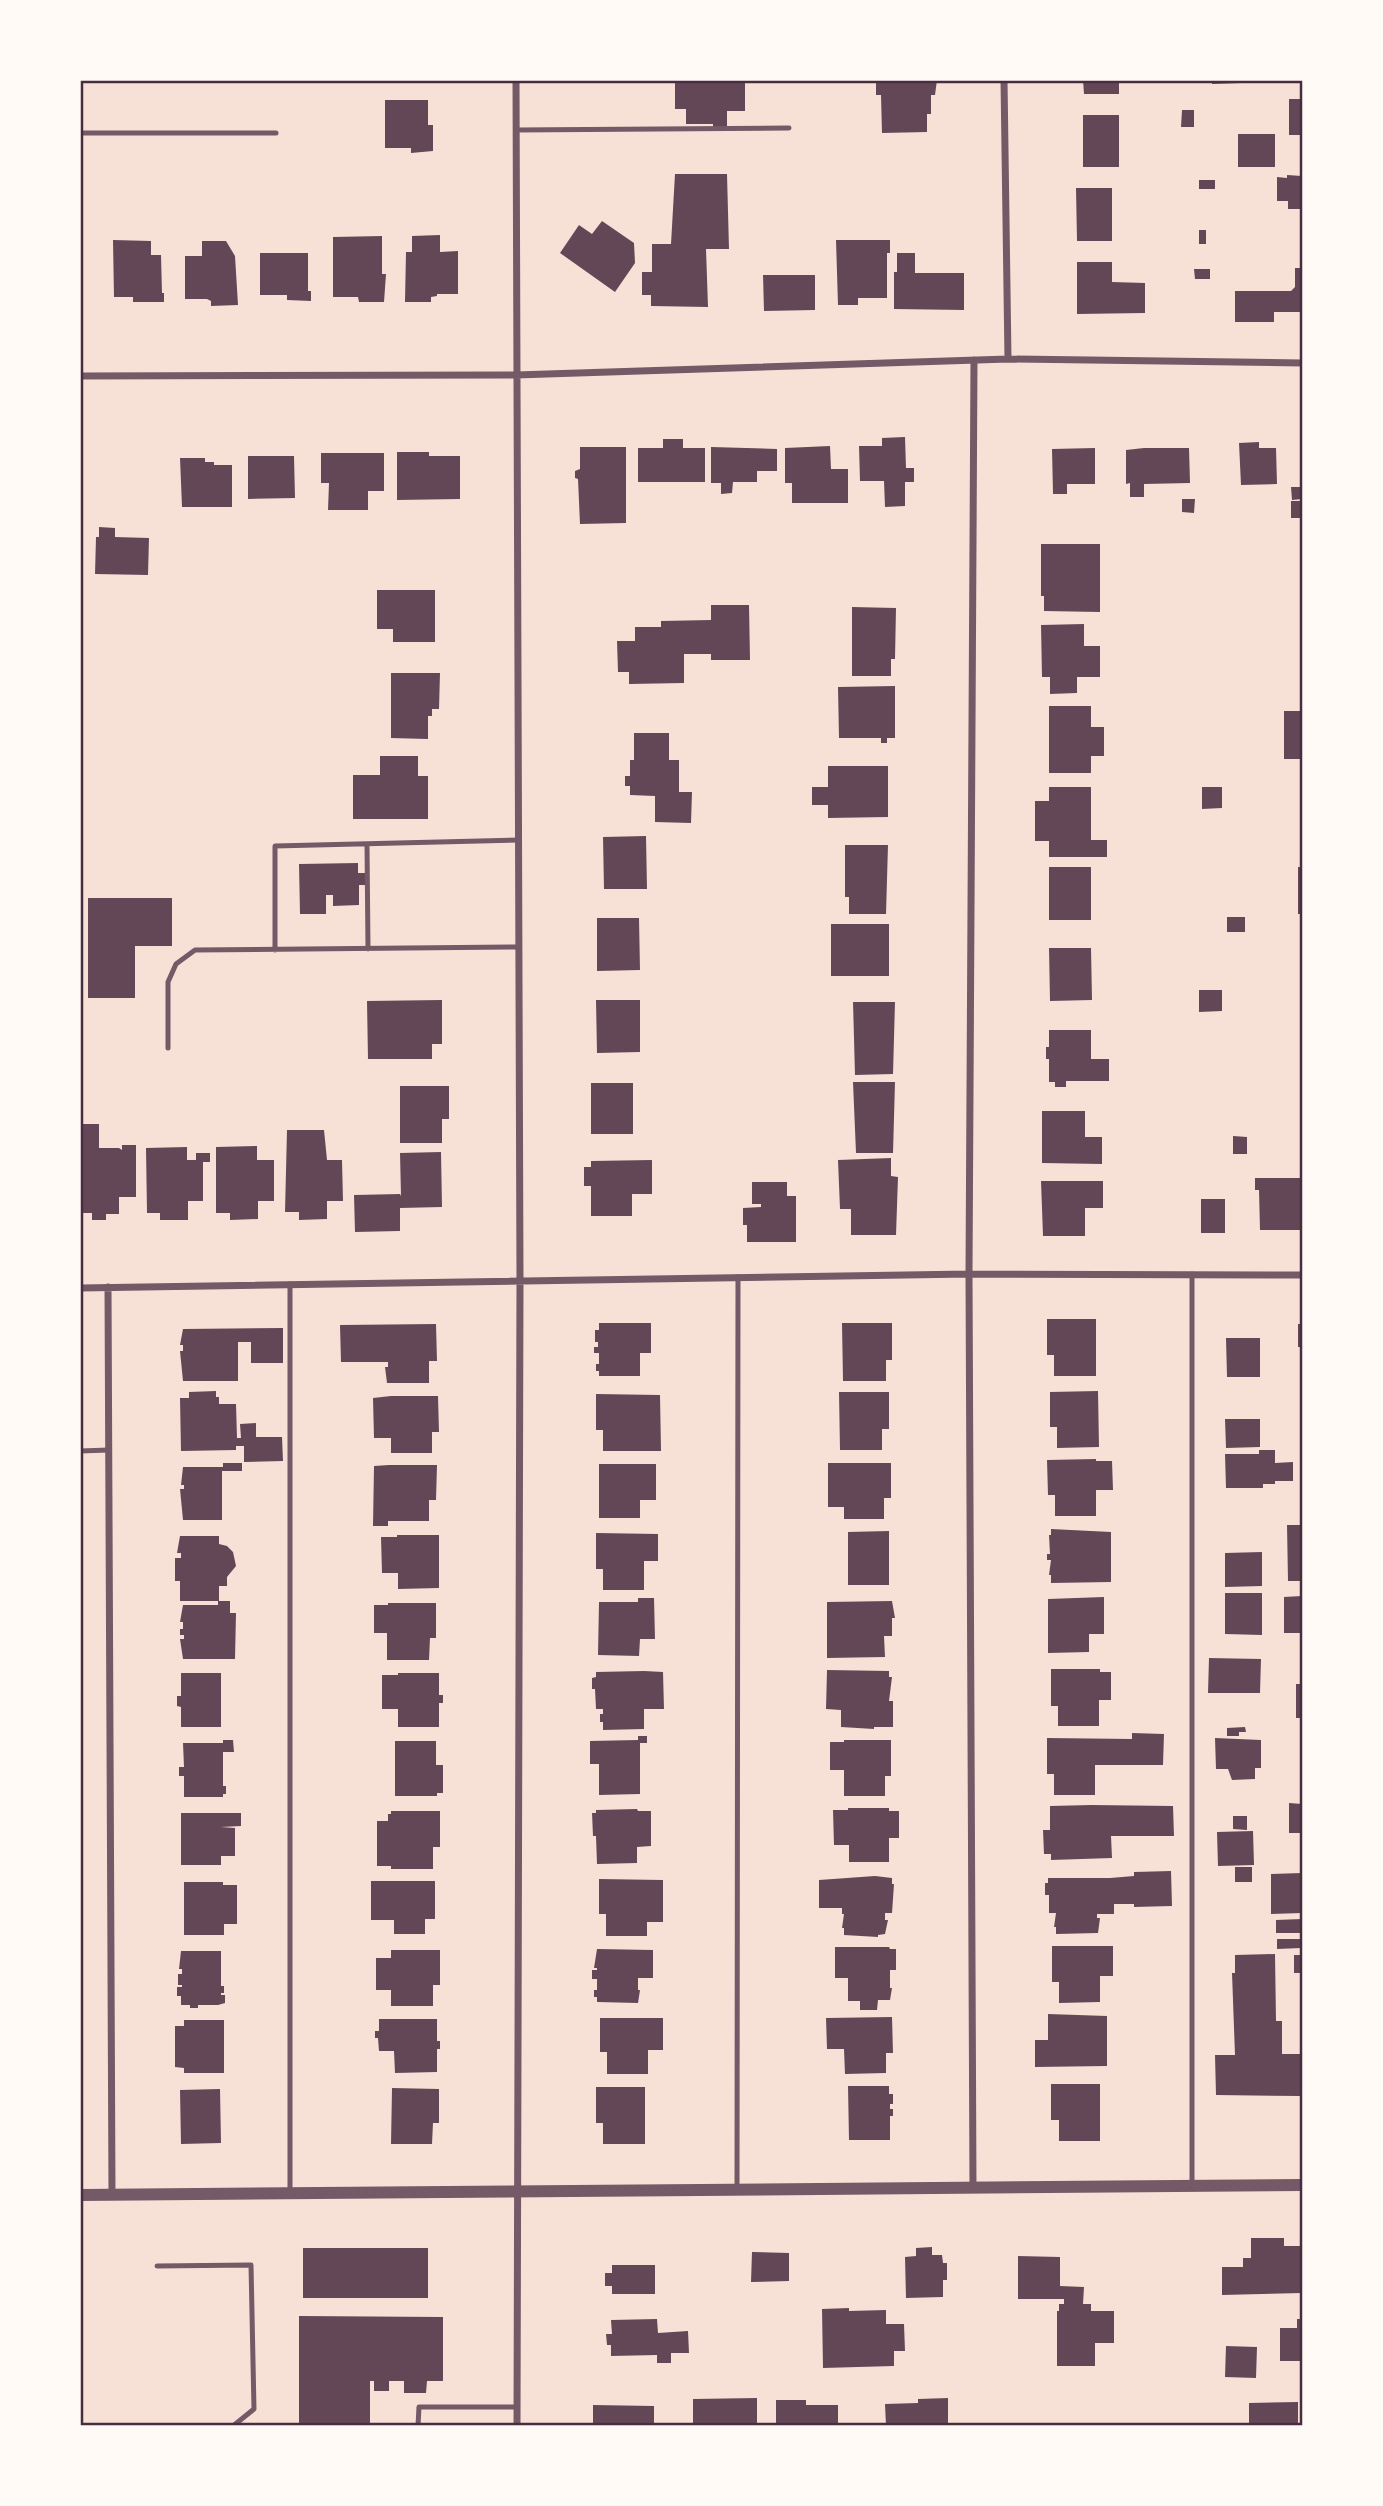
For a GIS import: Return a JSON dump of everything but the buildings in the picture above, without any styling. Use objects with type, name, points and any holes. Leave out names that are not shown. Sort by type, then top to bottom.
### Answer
[{"type":"street","points":[[516,80],[520,1280],[517,2426]]},
{"type":"street","points":[[1004,80],[1008,359]]},
{"type":"street","points":[[80,376],[516,375],[1008,359],[1303,363]]},
{"type":"street","points":[[973,2188],[969,1274],[974,360]]},
{"type":"street","points":[[80,1287],[969,1274],[1303,1275]]},
{"type":"street","points":[[108,1287],[112,2194]]},
{"type":"street","points":[[80,2195],[1303,2185]]},
{"type":"lane","points":[[516,130],[789,128]]},
{"type":"lane","points":[[80,134],[276,133]]},
{"type":"lane","points":[[275,950],[275,846],[518,840]]},
{"type":"lane","points":[[367,844],[368,949]]},
{"type":"lane","points":[[168,1048],[168,982],[176,964],[195,950],[518,947]]},
{"type":"lane","points":[[1192,1274],[1192,2186]]},
{"type":"lane","points":[[737,2190],[738,1277]]},
{"type":"lane","points":[[290,1284],[290,2193]]},
{"type":"lane","points":[[80,1451],[109,1450]]},
{"type":"lane","points":[[158,2266],[251,2264],[254,2409],[233,2426]]},
{"type":"lane","points":[[418,2426],[419,2407],[517,2407]]}]
